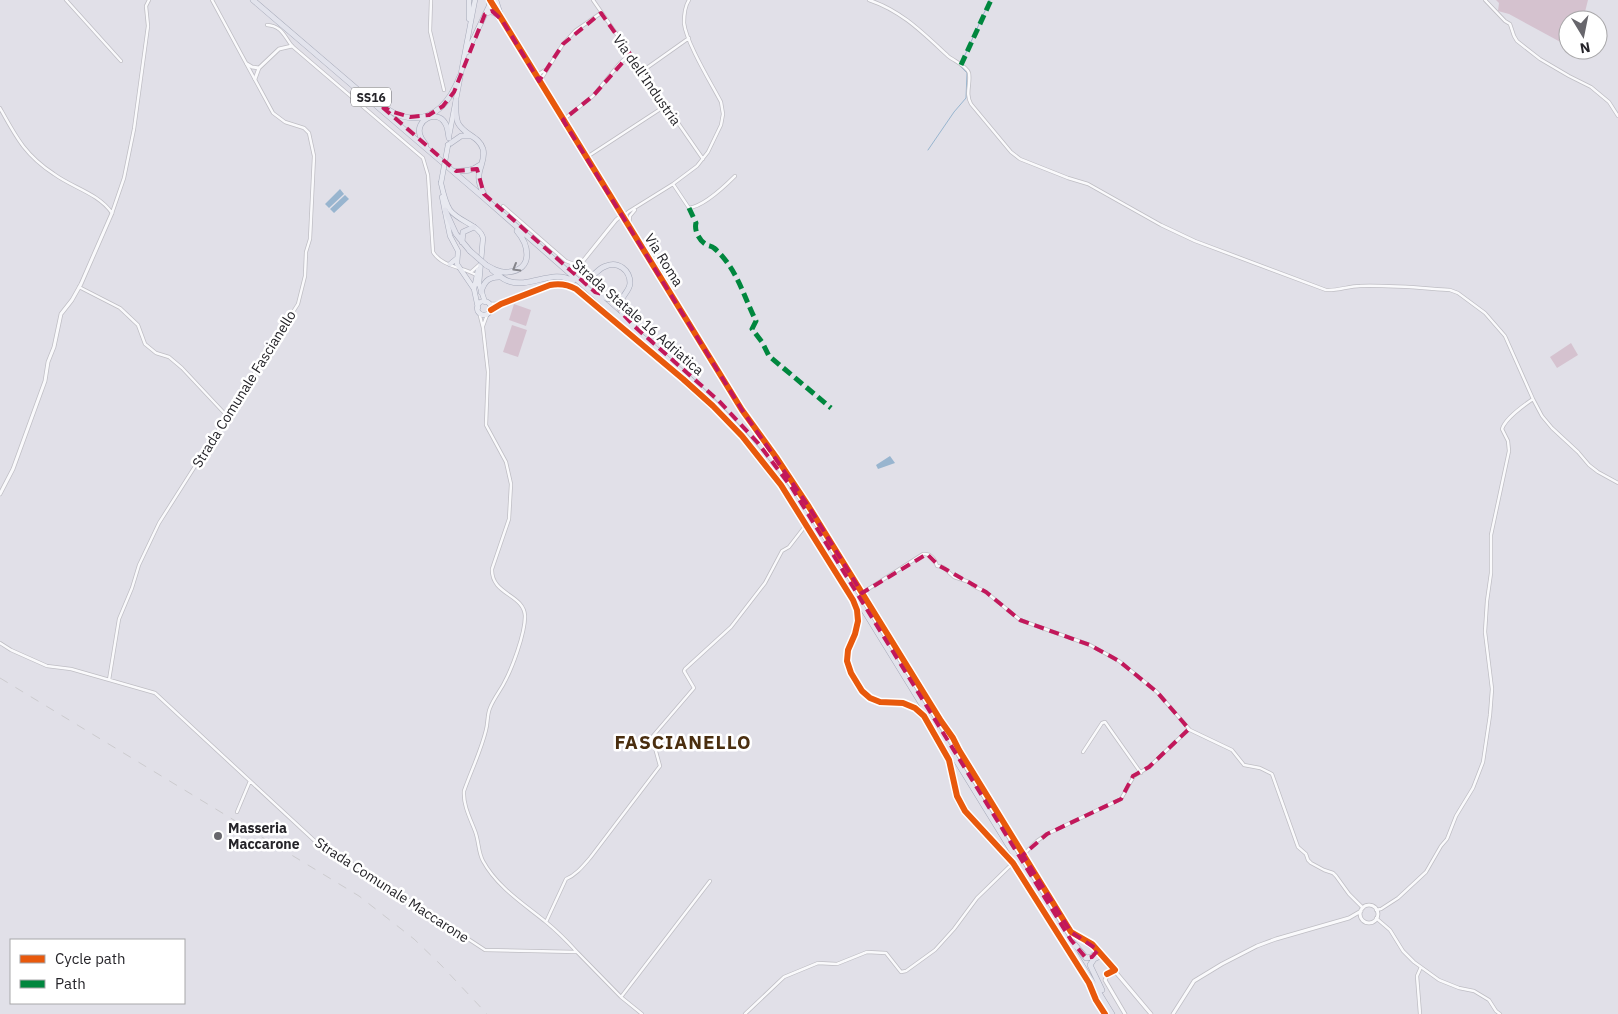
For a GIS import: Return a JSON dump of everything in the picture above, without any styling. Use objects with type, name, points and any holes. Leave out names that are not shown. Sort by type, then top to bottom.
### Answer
[{"type":"highway","name":"Strada Statale 16 Adriatica","points":[[253,0],[593,293],[634,326],[719,401],[758,443],[792,488],[1102,990],[1105,999]]},
{"type":"highway","name":"Strada Statale 16 Adriatica","points":[[258,0],[484,194],[716,404],[745,433],[784,482],[1111,1010],[1116,1014]]},
{"type":"highway","points":[[373,99],[400,116],[429,115],[449,100],[460,76]]},
{"type":"highway","points":[[456,100],[458,124],[477,140],[483,150],[478,175],[484,194]]},
{"type":"highway","points":[[426,145],[420,136],[419,130],[423,120],[430,117],[436,117],[445,123],[449,138]]},
{"type":"highway","points":[[448,145],[461,136],[473,137]]},
{"type":"highway","points":[[456,171],[466,172],[480,165]]},
{"type":"highway","points":[[477,192],[517,231],[525,242],[527,249],[525,261],[516,270],[498,271],[486,265]]},
{"type":"highway","points":[[444,210],[462,243],[500,277],[508,281],[529,283],[551,277],[564,277],[593,293],[608,298],[622,298]]},
{"type":"highway","points":[[462,243],[463,232],[474,227]]},
{"type":"highway","points":[[579,266],[581,273],[590,277],[611,264],[624,268],[628,274],[630,286],[620,303],[621,312],[634,326]]},
{"type":"highway","points":[[481,292],[484,282],[500,277]]},
{"type":"highway","points":[[1071,940],[1086,958],[1100,953]]},
{"type":"highway","points":[[1100,953],[1090,964],[1102,990]]},
{"type":"main road","points":[[467,42],[469,0]]},
{"type":"main road","points":[[474,289],[457,264],[458,251],[450,236],[444,210],[441,183],[475,0]]},
{"type":"main road","points":[[463,63],[490,0]]},
{"type":"main road","points":[[496,0],[502,20]]},
{"type":"main road","points":[[485,14],[495,13],[502,20]]},
{"type":"main road","points":[[441,183],[444,197],[450,210],[457,217],[479,230],[483,238],[480,264],[475,275],[474,289],[478,310],[483,315],[487,315],[491,310],[481,292],[475,275]]},
{"type":"main road","points":[[450,264],[456,259]]},
{"type":"main road","points":[[478,310],[479,304],[487,303]]},
{"type":"street","points":[[66,0],[121,61]]},
{"type":"street","points":[[0,494],[13,470],[45,380],[61,314],[79,287],[112,213],[124,178],[134,129],[148,26],[146,6],[149,0]]},
{"type":"street","name":"Strada Comunale Fascianello","points":[[109,680],[119,619],[159,523],[298,304],[305,276],[306,252],[310,239],[314,156],[309,132],[304,128],[285,122],[273,113],[212,0]]},
{"type":"street","points":[[431,0],[430,31],[444,90]]},
{"type":"street","name":"Via Roma","points":[[490,0],[742,410],[776,457],[823,529],[1071,932],[1092,944],[1100,953]]},
{"type":"street","name":"Via dell'Industria","points":[[593,0],[703,159]]},
{"type":"street","points":[[503,206],[566,262],[579,266],[616,220],[674,184],[703,159],[718,133],[723,114],[721,102],[688,38],[684,22],[686,4],[689,0]]},
{"type":"street","points":[[869,0],[895,11],[966,69],[969,74],[968,97],[971,104],[1016,156],[1060,175],[1088,184],[1161,225],[1195,241],[1326,290],[1352,286],[1379,285],[1450,290],[1458,293],[1485,313],[1505,336],[1533,399],[1542,416],[1552,428],[1589,465],[1618,483]]},
{"type":"street","points":[[1485,0],[1510,24],[1517,41],[1540,59],[1591,87],[1609,102],[1618,116]]},
{"type":"street","points":[[540,81],[563,44],[575,31],[601,13]]},
{"type":"street","points":[[267,25],[278,27],[286,35],[292,46],[423,158],[428,175],[432,248],[436,256],[460,270],[475,275]]},
{"type":"street","points":[[642,72],[688,38]]},
{"type":"street","points":[[251,72],[259,68],[279,49],[292,46]]},
{"type":"street","points":[[563,120],[593,96],[620,63],[630,54]]},
{"type":"street","points":[[247,64],[259,68]]},
{"type":"street","points":[[255,79],[259,68]]},
{"type":"street","points":[[536,76],[546,70]]},
{"type":"street","points":[[586,157],[665,106]]},
{"type":"street","points":[[0,108],[16,137],[32,158],[55,175],[88,192],[107,206],[112,213]]},
{"type":"street","points":[[674,184],[689,208],[710,197],[735,176]]},
{"type":"street","points":[[629,226],[630,216],[636,209]]},
{"type":"street","points":[[622,215],[628,212]]},
{"type":"street","points":[[622,215],[630,216]]},
{"type":"street","points":[[491,310],[501,304],[557,284],[568,284],[626,329],[713,406],[758,455],[781,485],[853,600],[857,610],[858,621],[848,650],[847,661],[851,673],[862,691],[870,698],[880,702],[903,703],[915,708],[924,716],[949,760],[957,796],[965,812],[1013,862],[1089,983],[1104,1013]]},
{"type":"street","points":[[79,287],[120,308],[138,325],[145,344],[156,353],[169,357],[182,368],[227,416]]},
{"type":"street","points":[[487,303],[501,304]]},
{"type":"street","points":[[478,310],[483,328],[488,372],[486,425],[506,462],[511,484],[509,519],[492,569],[492,575],[496,586],[523,607],[525,615],[524,626],[513,664],[504,684],[490,706],[487,728],[464,791],[464,801],[478,838],[481,858],[496,879],[524,906],[546,922],[621,997],[642,1014]]},
{"type":"street","points":[[483,328],[487,315]]},
{"type":"street","points":[[1376,910],[1394,901],[1426,872],[1447,839],[1456,816],[1473,788],[1483,762],[1492,689],[1485,632],[1491,573],[1491,535],[1509,451],[1508,441],[1502,429],[1510,416],[1533,399]]},
{"type":"street","points":[[546,922],[566,879],[576,873],[590,858],[660,766],[652,737],[694,688],[684,671],[685,669],[731,627],[765,584],[782,551],[789,547],[806,524]]},
{"type":"street","points":[[862,593],[923,554],[927,554],[935,558],[937,566],[986,592],[1020,620],[1090,645],[1119,661],[1157,692],[1189,728],[1232,750],[1244,765],[1260,768],[1272,774],[1298,846],[1306,854],[1308,860],[1336,876],[1362,909],[1361,919]]},
{"type":"street","name":"Strada Comunale Maccarone","points":[[0,643],[47,666],[71,669],[155,692],[316,843],[363,870],[485,950],[577,952]]},
{"type":"street","points":[[1083,752],[1102,723],[1105,722],[1141,772]]},
{"type":"street","points":[[1023,855],[1036,841],[1047,834],[1121,799],[1134,776],[1149,767],[1189,728]]},
{"type":"street","points":[[238,812],[250,780]]},
{"type":"street","points":[[745,1014],[784,977],[818,963],[832,965],[867,952],[882,952],[889,955],[901,972],[906,971],[935,950],[954,929],[977,898],[1013,862]]},
{"type":"street","points":[[621,997],[710,881]]},
{"type":"street","points":[[1172,1014],[1194,981],[1257,946],[1349,918],[1362,909],[1371,906],[1376,910]]},
{"type":"street","points":[[1376,910],[1376,918],[1390,930],[1408,956],[1420,967],[1439,980],[1459,988],[1474,991],[1492,1003],[1496,1012],[1500,1014]]},
{"type":"street","points":[[1349,918],[1361,919],[1369,923],[1376,918]]},
{"type":"street","points":[[1100,953],[1151,1014]]},
{"type":"street","points":[[1112,966],[1105,980],[1125,1014]]},
{"type":"street","points":[[1420,967],[1417,976],[1420,1014]]},
{"type":"street","points":[[1107,974],[1115,970]]},
{"type":"highlighted area","points":[[492,11],[502,20],[539,81],[563,44],[601,13],[630,54],[593,96],[563,120],[742,410],[809,507],[862,593],[927,554],[938,565],[986,592],[1020,620],[1090,645],[1119,661],[1157,692],[1189,729],[1149,767],[1133,776],[1121,799],[1047,834],[1023,855],[1071,932],[1098,950],[1092,957],[1086,958],[1071,940],[792,488],[758,443],[719,401],[634,326],[621,312],[620,299],[595,292],[484,194],[477,169],[456,171],[373,99],[390,111],[410,117],[429,115],[443,106],[454,92],[485,14]]},
{"type":"shaded area","points":[[1496,0],[1588,0],[1586,10],[1558,10],[1558,41],[1509,14],[1498,11],[1499,3]]},
{"type":"shaded area","points":[[514,304],[531,310],[526,326],[509,320]]},
{"type":"shaded area","points":[[512,325],[527,330],[518,357],[503,352]]},
{"type":"shaded area","points":[[1571,343],[1578,355],[1557,368],[1550,357]]},
{"type":"water","points":[[340,189],[344,194],[329,208],[325,204]]},
{"type":"water","points":[[345,195],[349,199],[334,213],[330,209]]},
{"type":"water","points":[[890,456],[895,463],[878,469],[876,465]]},
{"type":"waterway","points":[[928,150],[966,98],[967,73],[960,66],[990,0]]},
{"type":"railway","points":[[0,678],[359,896],[414,939],[487,1014]]},
{"type":"marked path","points":[[961,65],[991,0]]},
{"type":"marked path","points":[[689,208],[696,223],[699,238],[707,245],[713,247],[722,256],[739,282],[756,321],[752,329],[762,342],[769,356],[831,408]]},
{"type":"cycle path","points":[[490,0],[742,410],[809,507],[1071,932],[1092,944],[1115,970],[1107,974]]},
{"type":"cycle path","points":[[491,310],[501,304],[550,285],[563,284],[573,287],[683,379],[742,436],[781,485],[853,600],[857,610],[858,621],[848,650],[847,661],[851,673],[862,691],[870,698],[880,702],[903,703],[915,708],[924,716],[949,760],[957,796],[965,811],[1013,863],[1089,983],[1096,1000],[1105,1014]]},
{"type":"place","name":"Masseria Maccarone","points":[[218,836]]},
{"type":"district","name":"FASCIANELLO","points":[[683,742]]}]
